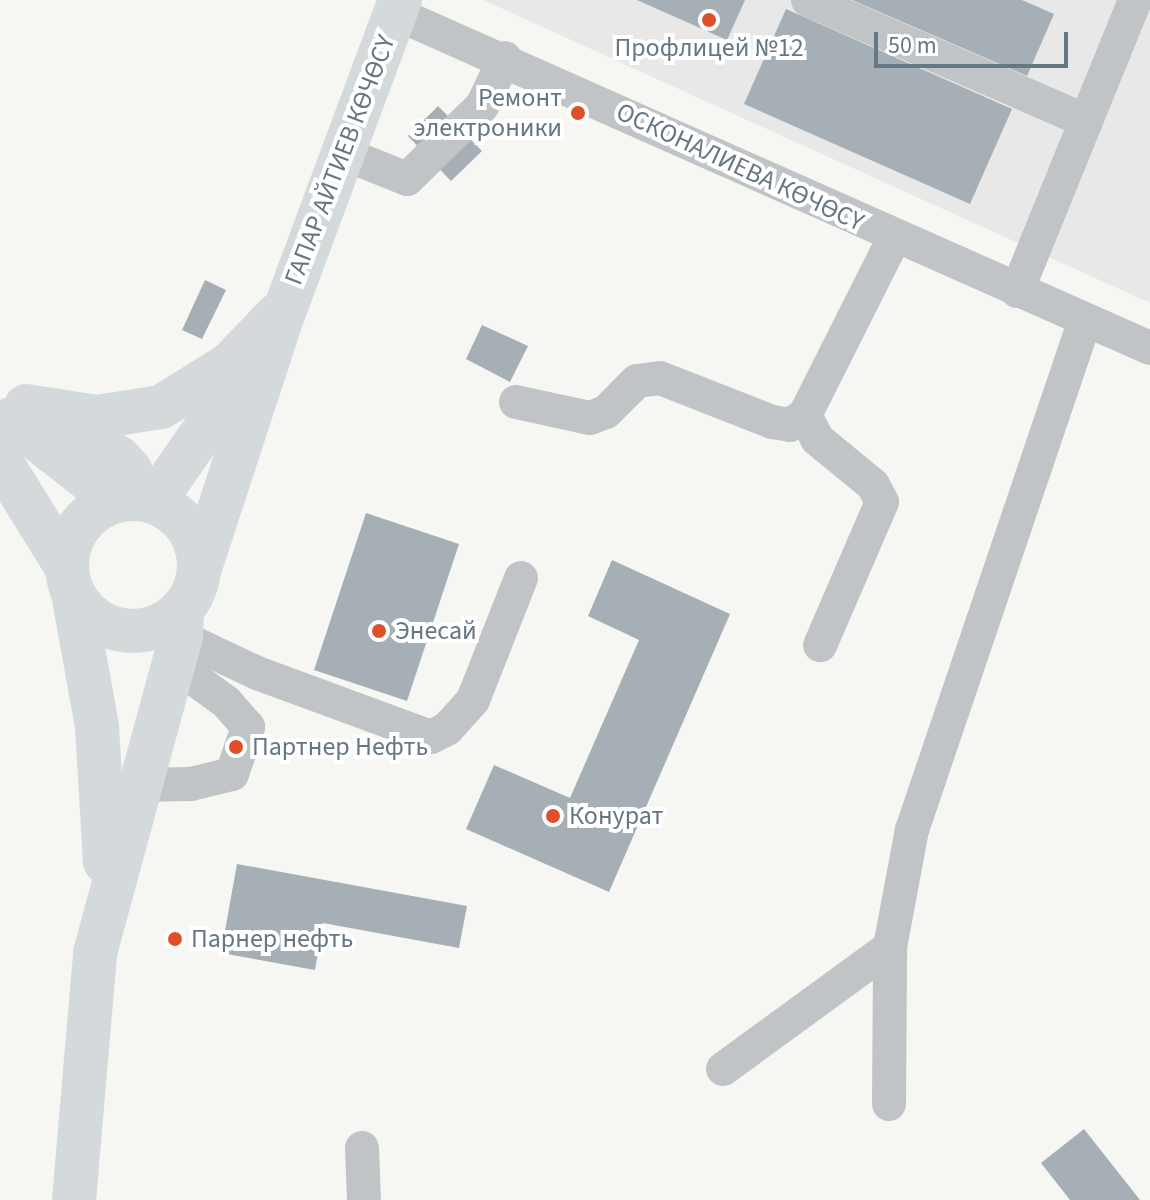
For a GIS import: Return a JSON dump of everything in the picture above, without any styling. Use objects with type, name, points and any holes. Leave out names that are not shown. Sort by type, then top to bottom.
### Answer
[{"type":"main road","name":"ГАПАР АЙТИЕВ КӨЧӨСҮ","points":[[74,1200],[95,953],[107,896],[184,620],[284,310],[398,7]]},
{"type":"main road","name":"ГАПАР АЙТИЕВ КӨЧӨСҮ","points":[[138,501],[284,310]]},
{"type":"main road","points":[[9,405],[97,417],[161,407],[230,364],[284,310]]},
{"type":"main road","points":[[9,405],[109,450],[130,470],[138,501]]},
{"type":"main road","points":[[0,460],[70,581],[103,624],[131,631],[184,620],[192,535],[176,515],[138,501],[93,512],[76,531],[70,581]]},
{"type":"main road","name":"ГАПАР АЙТИЕВ КӨЧӨСҮ","points":[[70,581],[97,727],[107,896]]},
{"type":"street","points":[[808,0],[1086,121]]},
{"type":"street","points":[[1017,291],[1135,0]]},
{"type":"street","name":"ОСКОНАЛИЕВА КӨЧӨСҮ","points":[[398,7],[894,238],[1150,348]]},
{"type":"street","points":[[345,154],[407,179],[482,106],[505,58]]},
{"type":"street","points":[[516,402],[590,418],[606,412],[637,381],[660,378],[772,422],[790,425],[805,415],[894,238]]},
{"type":"street","points":[[889,1104],[890,947],[912,830],[1085,320]]},
{"type":"street","points":[[805,415],[817,439],[873,485],[882,502],[820,645]]},
{"type":"street","points":[[184,620],[257,673],[431,737],[447,729],[473,700],[521,578]]},
{"type":"street","points":[[138,785],[191,784],[232,774],[248,727],[226,702],[184,620]]},
{"type":"street","points":[[723,1069],[890,947]]},
{"type":"street","points":[[362,1148],[364,1200]]},
{"type":"shaded area","points":[[483,0],[1150,0],[1150,303]]},
{"type":"building","name":"Профлицей №12","points":[[637,0],[745,0],[727,40]]},
{"type":"building","points":[[852,0],[1022,0],[1054,14],[1027,76]]},
{"type":"building","points":[[786,9],[1012,109],[970,204],[744,104]]},
{"type":"building","points":[[438,106],[482,151],[451,181],[408,136]]},
{"type":"building","points":[[205,280],[226,290],[202,339],[182,330]]},
{"type":"building","points":[[482,325],[528,346],[510,382],[466,359]]},
{"type":"building","name":"Энесай","points":[[366,513],[459,544],[407,701],[314,670]]},
{"type":"building","points":[[612,560],[730,614],[609,892],[466,829],[494,765],[570,798],[639,640],[588,616]]},
{"type":"building","points":[[237,864],[467,906],[459,948],[323,923],[315,970],[221,953]]},
{"type":"building","points":[[1084,1129],[1140,1200],[1070,1200],[1041,1163]]},
{"type":"place","name":"Профлицей №12","points":[[709,20]]},
{"type":"place","name":"Ремонт электроники","points":[[578,113]]},
{"type":"place","name":"Энесай","points":[[379,631]]},
{"type":"place","name":"Партнер Нефть","points":[[236,747]]},
{"type":"place","name":"Конурат","points":[[553,816]]},
{"type":"place","name":"Парнер нефть","points":[[175,939]]}]
